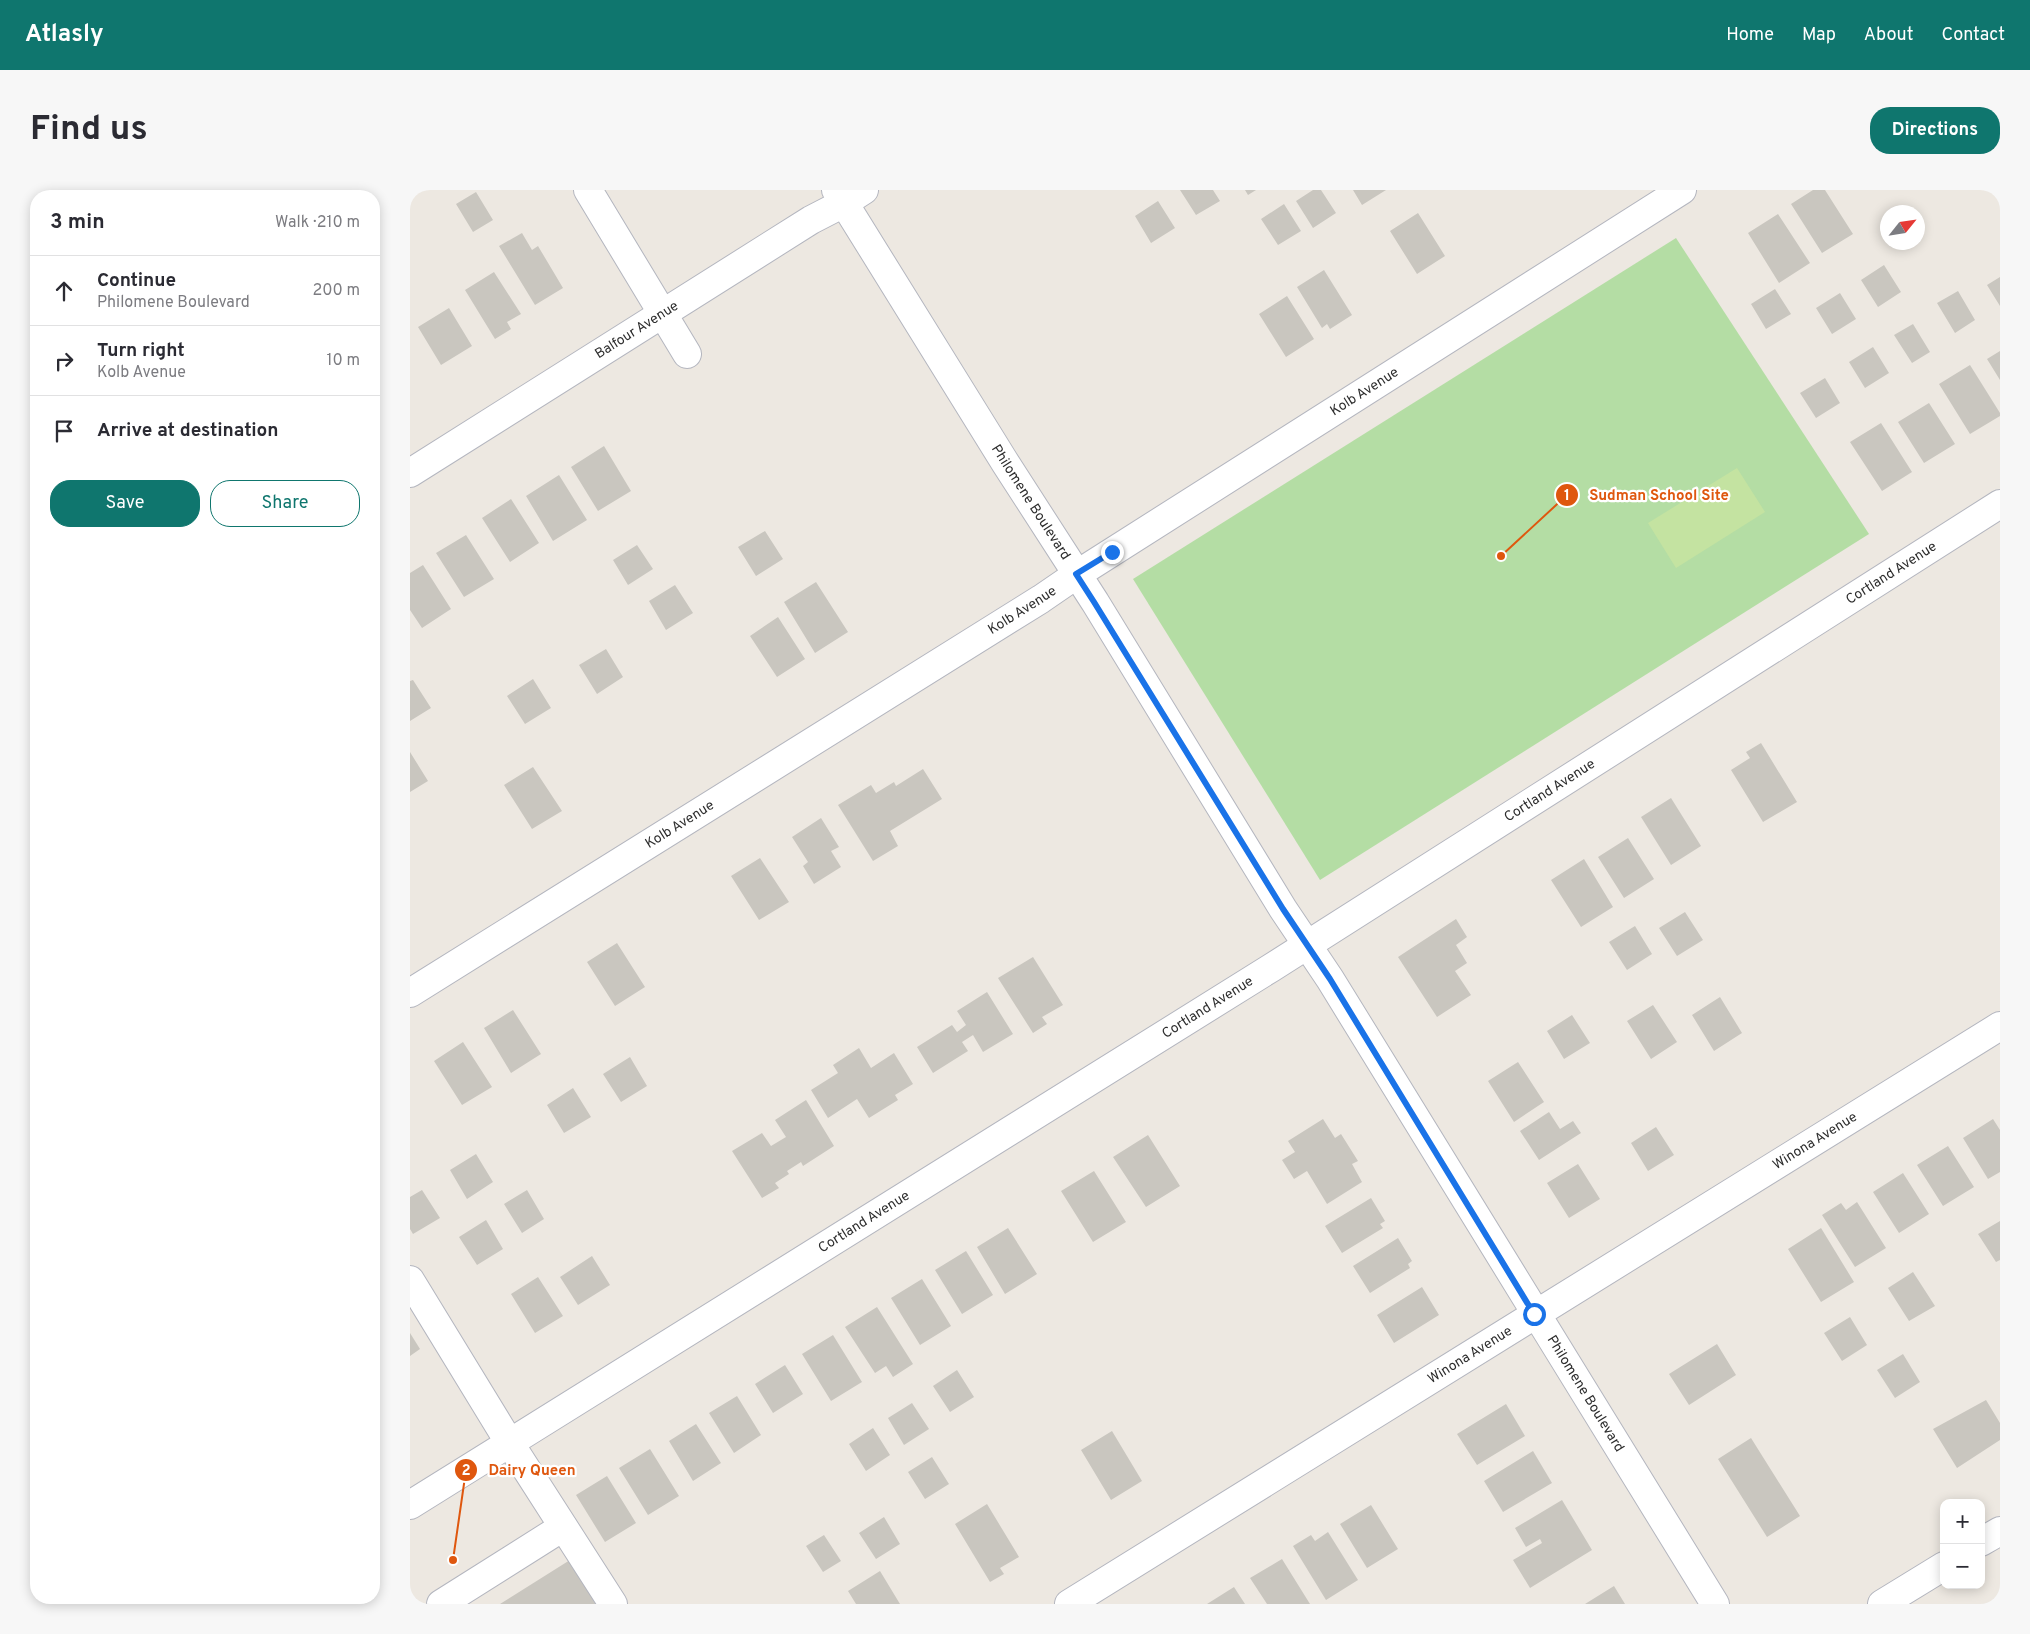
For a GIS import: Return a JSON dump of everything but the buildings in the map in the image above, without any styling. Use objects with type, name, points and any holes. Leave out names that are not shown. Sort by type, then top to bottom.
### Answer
[{"type":"street","points":[[588,190],[687,354]]},
{"type":"street","name":"Kolb Avenue","points":[[410,993],[1041,599],[1076,574],[1682,190]]},
{"type":"street","name":"Balfour Avenue","points":[[410,473],[811,220],[848,194]]},
{"type":"street","name":"Philomene Boulevard","points":[[848,194],[1076,574],[1306,944],[1330,979],[1534,1314],[1715,1604]]},
{"type":"street","name":"Cortland Avenue","points":[[410,1505],[1306,944],[2000,504]]},
{"type":"street","name":"Winona Avenue","points":[[1069,1604],[2000,1026]]},
{"type":"street","points":[[410,1280],[509,1442],[613,1604]]},
{"type":"street","points":[[441,1604],[563,1526]]},
{"type":"street","points":[[1985,1539],[2000,1530]]},
{"type":"street","points":[[1882,1604],[1940,1568]]},
{"type":"green space","points":[[1676,238],[1869,534],[1320,880],[1133,579]]},
{"type":"green space","points":[[1737,468],[1765,512],[1676,568],[1648,523]]},
{"type":"place","name":"Sudman School Site","points":[[1501,556]]},
{"type":"place","name":"Dairy Queen","points":[[453,1560]]},
{"type":"route","points":[[1112,552],[1076,574],[1283,909],[1330,979],[1534,1314]]}]
